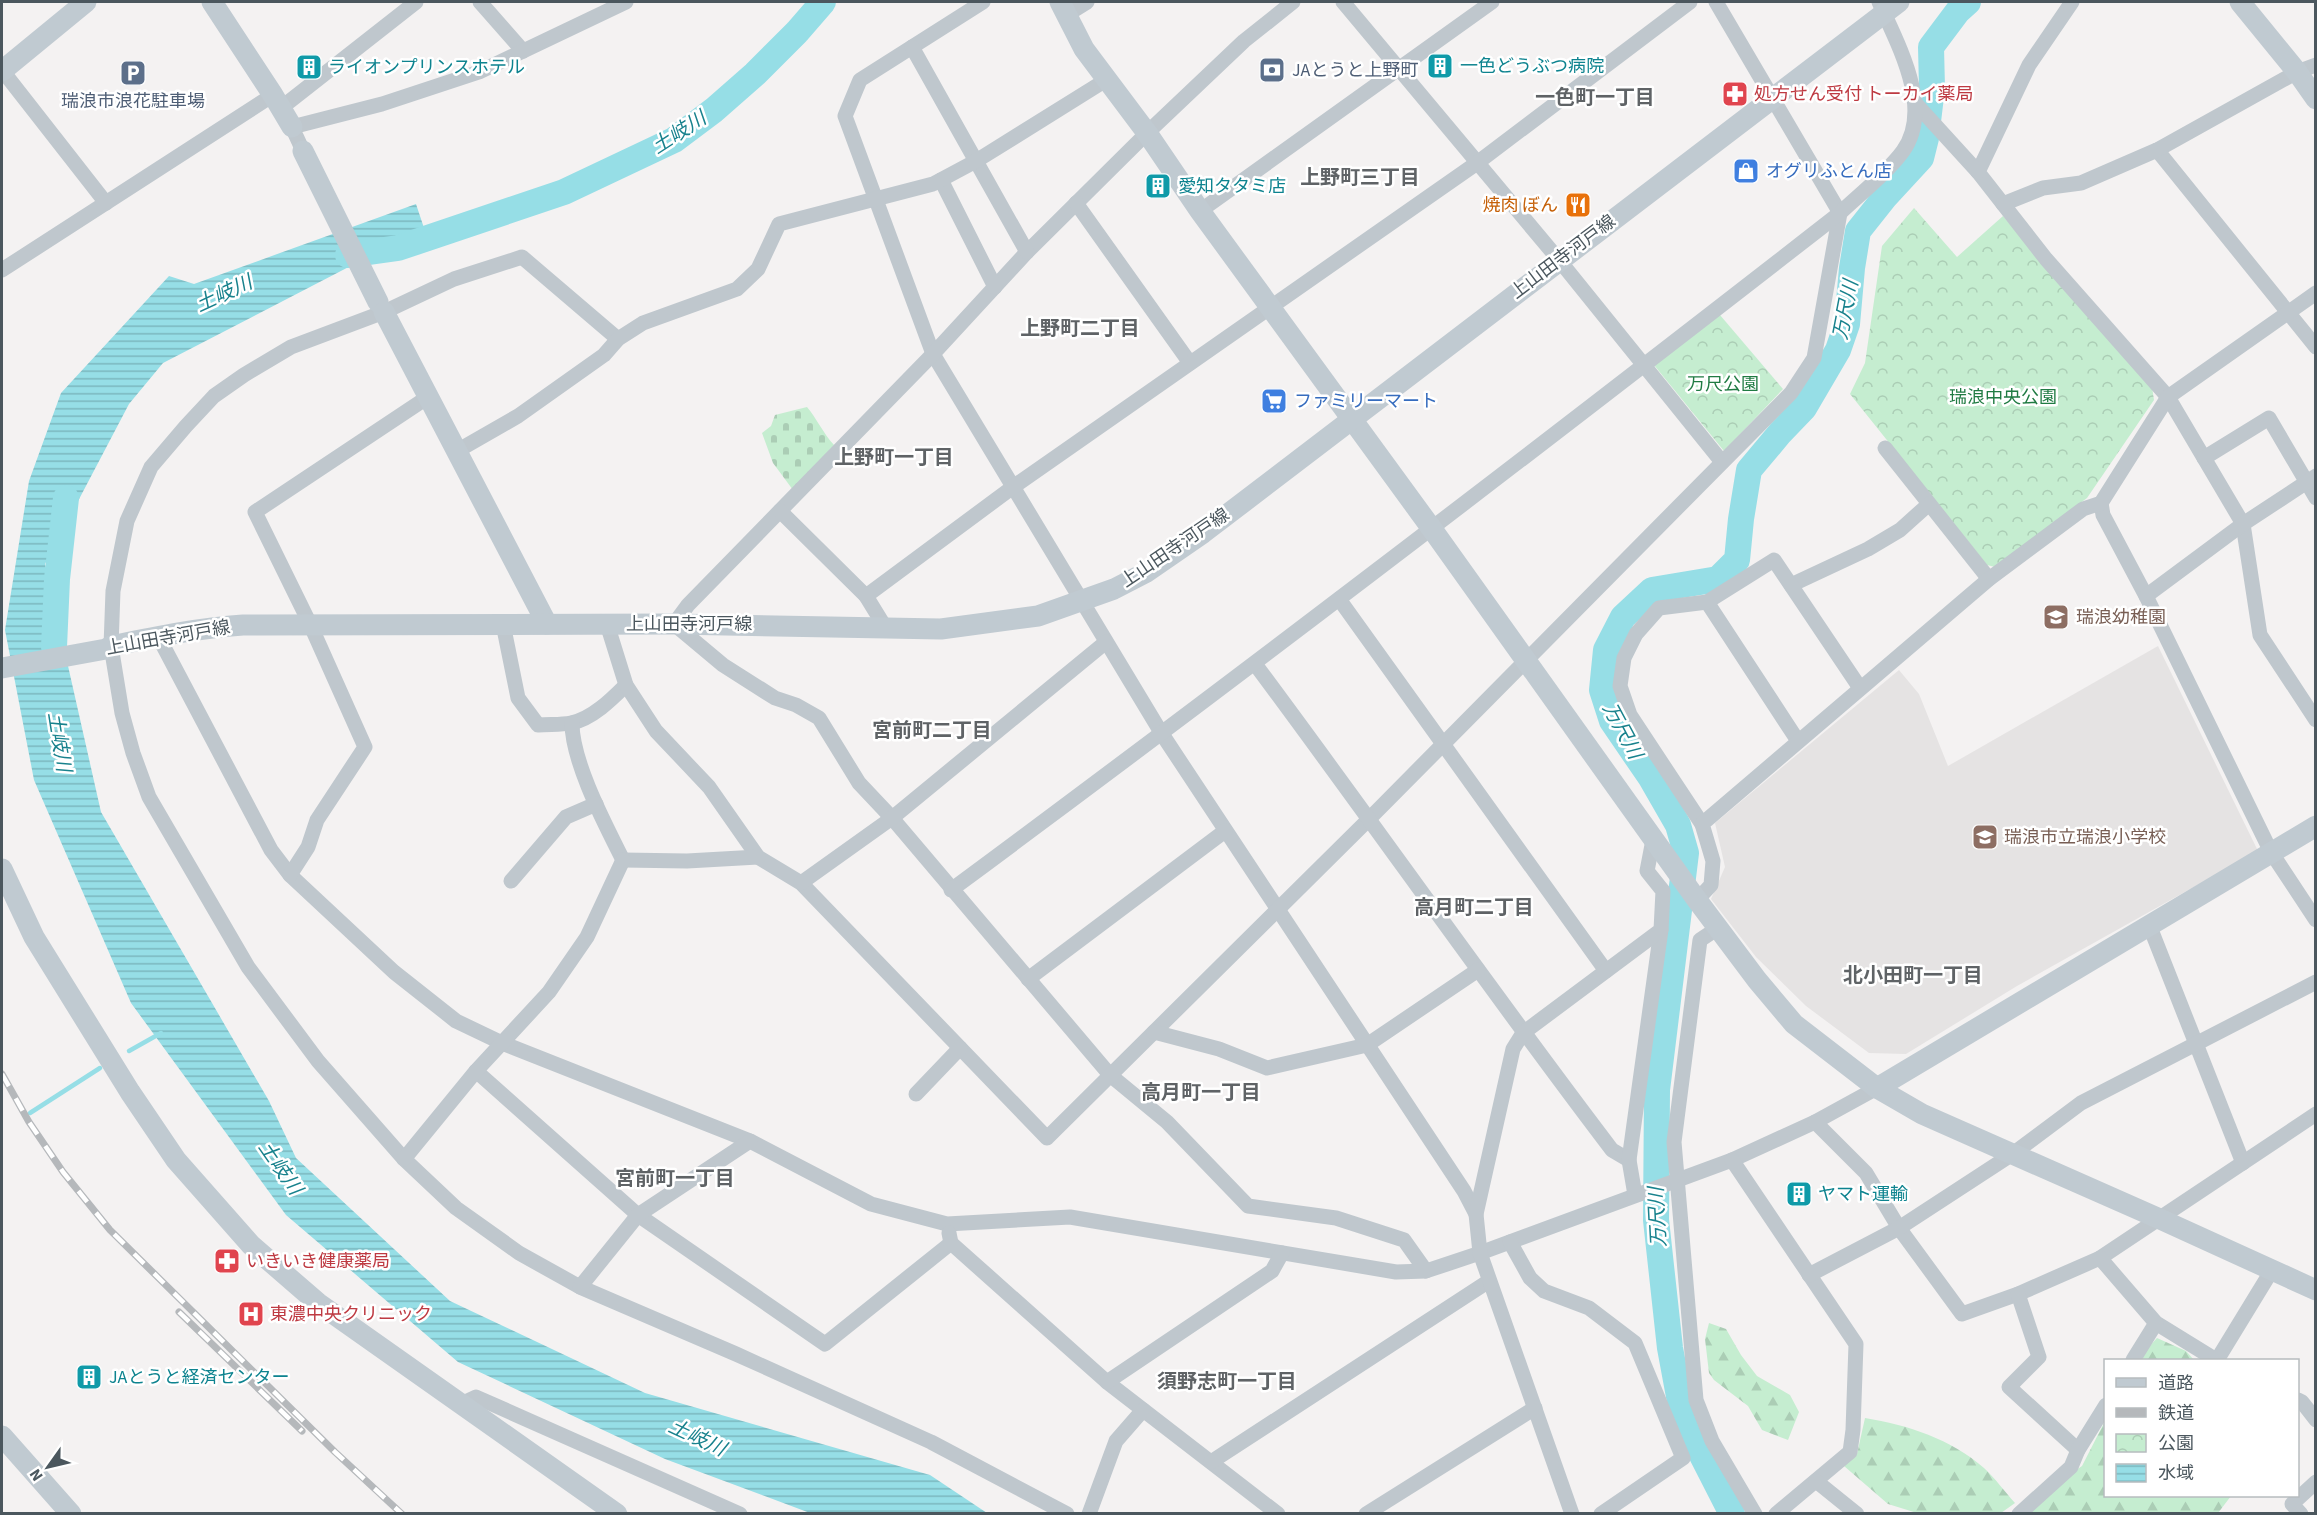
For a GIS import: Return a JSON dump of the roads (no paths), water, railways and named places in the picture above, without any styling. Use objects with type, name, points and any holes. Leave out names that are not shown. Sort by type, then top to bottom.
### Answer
[{"type":"street","points":[[86,2],[2,70],[106,203]]},
{"type":"street","points":[[212,2],[277,101],[381,307],[547,624]]},
{"type":"street","points":[[2,270],[106,203],[277,101],[416,2]]},
{"type":"street","points":[[480,2],[524,51]]},
{"type":"street","points":[[291,127],[404,97],[479,72],[626,2]]},
{"type":"street","points":[[983,2],[860,80],[845,116],[933,354],[1162,734],[1464,1191],[1476,1214]]},
{"type":"street","points":[[1087,2],[1063,8],[1084,49],[1432,529],[1653,840],[1757,980],[1794,1024],[1877,1089],[1922,1114],[2160,1218],[2316,1290]]},
{"type":"street","points":[[1293,2],[1244,41],[1027,252],[933,354],[688,605],[674,624],[723,665],[775,698],[796,705],[819,718],[859,783],[892,818],[1110,1075],[1167,1122],[1248,1206],[1336,1218],[1404,1240],[1426,1271]]},
{"type":"street","points":[[1342,2],[1559,260],[1722,462]]},
{"type":"street","points":[[1200,211],[1398,67],[1492,2]]},
{"type":"street","points":[[866,596],[1013,487],[1477,163],[1690,2]]},
{"type":"street","points":[[607,624],[626,685],[656,731],[709,787],[758,857],[801,883],[1047,1138],[1444,744],[1791,393],[1814,358],[1840,213],[1774,97],[1716,2]]},
{"type":"street","points":[[1978,172],[2029,65],[2072,2]]},
{"type":"street","points":[[2240,2],[2306,68],[2316,99]]},
{"type":"street","points":[[951,890],[1255,664],[1644,366],[1840,213],[1885,171],[1904,149],[1913,127],[1916,104],[1887,5]]},
{"type":"street","name":"上山田寺河戸線","points":[[2,668],[158,636],[234,625],[674,624],[941,629],[1038,616],[1082,601],[1114,589],[1154,566],[1203,533],[1774,97],[1887,5]]},
{"type":"street","points":[[912,47],[1027,252]]},
{"type":"street","points":[[2003,204],[2043,188],[2081,183],[2157,150],[2306,68]]},
{"type":"street","points":[[457,451],[518,416],[604,355],[618,339],[643,323],[737,289],[758,269],[779,224],[875,200],[941,180],[976,161],[1106,80]]},
{"type":"street","points":[[1916,104],[1978,172],[2046,260],[2168,397],[2243,524],[2260,635],[2311,704],[2316,720]]},
{"type":"street","points":[[2157,150],[2316,347]]},
{"type":"street","points":[[941,180],[995,287]]},
{"type":"street","points":[[1076,203],[1190,363]]},
{"type":"street","points":[[618,339],[522,257],[454,279],[381,307],[291,347],[214,396],[151,467],[127,521],[113,591],[109,647],[122,713],[149,797],[248,967],[318,1061],[405,1159],[456,1208],[519,1253],[580,1287],[931,1442],[1068,1514]]},
{"type":"street","points":[[1702,824],[1989,579],[2083,509],[2101,502],[2168,397],[2316,292]]},
{"type":"street","points":[[290,875],[308,847],[317,820],[365,747],[255,512],[429,397]]},
{"type":"street","points":[[2204,458],[2269,418],[2311,479],[2316,498]]},
{"type":"street","points":[[1885,448],[1989,579]]},
{"type":"street","points":[[2146,596],[2243,524],[2311,479]]},
{"type":"street","points":[[2101,502],[2103,515],[2146,596],[2271,852],[2316,920]]},
{"type":"street","points":[[1791,585],[1868,549],[1900,530],[1929,504]]},
{"type":"street","points":[[780,511],[866,596],[885,627]]},
{"type":"street","points":[[1697,900],[1711,885],[1713,861],[1702,824],[1630,715],[1620,686],[1624,658],[1636,634],[1659,608],[1707,603],[1774,560],[1860,688]]},
{"type":"street","points":[[1340,599],[1606,971]]},
{"type":"street","points":[[1707,603],[1798,741]]},
{"type":"street","points":[[503,624],[518,698],[538,724],[572,723],[580,720],[609,702],[626,685]]},
{"type":"street","points":[[158,636],[271,850],[290,875],[394,972],[456,1021],[502,1043],[750,1141],[871,1204],[947,1224],[1070,1217],[1396,1272],[1426,1271],[1480,1253],[1732,1160],[1815,1122],[1877,1089],[2316,826]]},
{"type":"street","points":[[801,883],[892,818],[1106,642]]},
{"type":"street","points":[[1255,664],[1370,818],[1523,1033],[1612,1150],[1629,1160]]},
{"type":"street","points":[[572,723],[572,737],[596,804],[623,860]]},
{"type":"street","points":[[510,881],[566,817],[596,804]]},
{"type":"street","points":[[1028,979],[1225,831]]},
{"type":"street","points":[[1635,1196],[1629,1160],[1660,930],[1663,891],[1647,871],[1653,840]]},
{"type":"street","points":[[623,860],[687,861],[758,857]]},
{"type":"street","points":[[405,1159],[476,1071],[549,992],[587,937],[623,860]]},
{"type":"street","points":[[2,869],[33,937],[176,1160],[251,1245],[318,1303],[617,1514]]},
{"type":"street","points":[[2150,927],[2242,1162]]},
{"type":"street","points":[[1718,928],[1700,940],[1674,1142],[1676,1180],[1696,1400],[1712,1441],[1755,1514]]},
{"type":"street","points":[[1572,1514],[1480,1253],[1476,1214],[1513,1049],[1523,1033],[1660,930]]},
{"type":"street","points":[[1154,1032],[1219,1049],[1267,1068],[1367,1045],[1478,970]]},
{"type":"street","points":[[1809,1275],[1899,1228],[2014,1153],[2081,1103],[2316,982]]},
{"type":"street","points":[[916,1094],[960,1048]]},
{"type":"street","points":[[476,1071],[638,1215],[825,1344],[951,1243]]},
{"type":"street","points":[[1815,1122],[1866,1173],[1899,1228],[1962,1314],[2018,1294],[2100,1258],[2316,1114]]},
{"type":"street","points":[[580,1287],[638,1215],[750,1141]]},
{"type":"street","points":[[1732,1160],[1856,1344],[1850,1452],[1776,1514]]},
{"type":"street","points":[[947,1224],[951,1243],[1107,1382],[1278,1514]]},
{"type":"street","points":[[1510,1242],[1530,1278],[1544,1291],[1589,1308],[1635,1343],[1683,1458],[1601,1514]]},
{"type":"street","points":[[1107,1382],[1272,1271],[1282,1253]]},
{"type":"street","points":[[2100,1258],[2156,1323],[2214,1359]]},
{"type":"street","points":[[2217,1359],[2272,1270]]},
{"type":"street","points":[[1211,1462],[1489,1281]]},
{"type":"street","points":[[2018,1294],[2039,1356],[2009,1387],[2078,1450]]},
{"type":"street","points":[[2134,1359],[2156,1323]]},
{"type":"street","points":[[461,1404],[476,1397],[740,1514]]},
{"type":"street","points":[[2299,1401],[2316,1420]]},
{"type":"street","points":[[1366,1514],[1535,1408]]},
{"type":"street","points":[[2019,1514],[2071,1467],[2078,1450],[2104,1408]]},
{"type":"street","points":[[1089,1514],[1116,1441],[1143,1410]]},
{"type":"street","points":[[2,1436],[70,1514]]},
{"type":"street","points":[[1816,1481],[1857,1514]]},
{"type":"street","points":[[2292,1510],[2316,1482]]},
{"type":"water","points":[[416,204],[424,228],[163,363],[129,404],[45,564],[101,812],[269,1101],[296,1158],[450,1301],[645,1393],[930,1475],[987,1513],[810,1513],[665,1459],[458,1362],[286,1215],[131,1003],[34,780],[5,630],[29,481],[61,393],[169,276],[194,284]]},
{"type":"waterway","name":"土岐川","points":[[348,255],[398,248],[564,192],[674,140],[714,110],[755,74],[823,2]]},
{"type":"waterway","name":"万尺川","points":[[1732,1514],[1683,1418],[1670,1348],[1656,1220],[1657,1090],[1686,853],[1678,825],[1651,778],[1612,721],[1602,690],[1606,650],[1623,617],[1652,590],[1718,579],[1737,560],[1749,470],[1804,408],[1838,350],[1847,324],[1858,231],[1921,158],[1926,138],[1932,88],[1931,47],[1958,11],[1968,2]]},
{"type":"waterway","name":"土岐川","points":[[54,647],[57,579],[66,498]]},
{"type":"waterway","points":[[129,1051],[161,1033]]},
{"type":"waterway","points":[[30,1113],[100,1068]]},
{"type":"railway","points":[[2,1074],[29,1122],[63,1172],[110,1230],[335,1452],[402,1514]]},
{"type":"railway","points":[[179,1312],[302,1431]]},
{"type":"place","name":"一色どうぶつ病院","points":[[1440,66]]},
{"type":"place","name":"ライオンプリンスホテル","points":[[309,67]]},
{"type":"place","name":"JAとうと上野町","points":[[1272,70]]},
{"type":"place","name":"瑞浪市浪花駐車場","points":[[133,73]]},
{"type":"place","name":"処方せん受付 トーカイ薬局","points":[[1735,94]]},
{"type":"place","name":"オグリふとん店","points":[[1746,171]]},
{"type":"place","name":"愛知タタミ店","points":[[1158,186]]},
{"type":"place","name":"焼肉 ぼん","points":[[1578,205]]},
{"type":"place","name":"ファミリーマート","points":[[1274,401]]},
{"type":"place","name":"瑞浪幼稚園","points":[[2056,617]]},
{"type":"place","name":"瑞浪市立瑞浪小学校","points":[[1985,837]]},
{"type":"place","name":"ヤマト運輸","points":[[1799,1194]]},
{"type":"place","name":"いきいき健康薬局","points":[[227,1261]]},
{"type":"place","name":"東濃中央クリニック","points":[[251,1314]]},
{"type":"place","name":"JAとうと経済センター","points":[[89,1377]]},
{"type":"district","name":"一色町一丁目","points":[[1595,98]]},
{"type":"district","name":"上野町三丁目","points":[[1360,178]]},
{"type":"district","name":"上野町二丁目","points":[[1080,329]]},
{"type":"district","name":"上野町一丁目","points":[[894,458]]},
{"type":"district","name":"宮前町二丁目","points":[[932,731]]},
{"type":"district","name":"高月町二丁目","points":[[1474,908]]},
{"type":"district","name":"北小田町一丁目","points":[[1913,976]]},
{"type":"district","name":"高月町一丁目","points":[[1201,1093]]},
{"type":"district","name":"宮前町一丁目","points":[[675,1179]]},
{"type":"district","name":"須野志町一丁目","points":[[1227,1382]]},
{"type":"park label","name":"万尺公園","points":[[1723,384]]},
{"type":"park label","name":"瑞浪中央公園","points":[[2003,397]]}]
